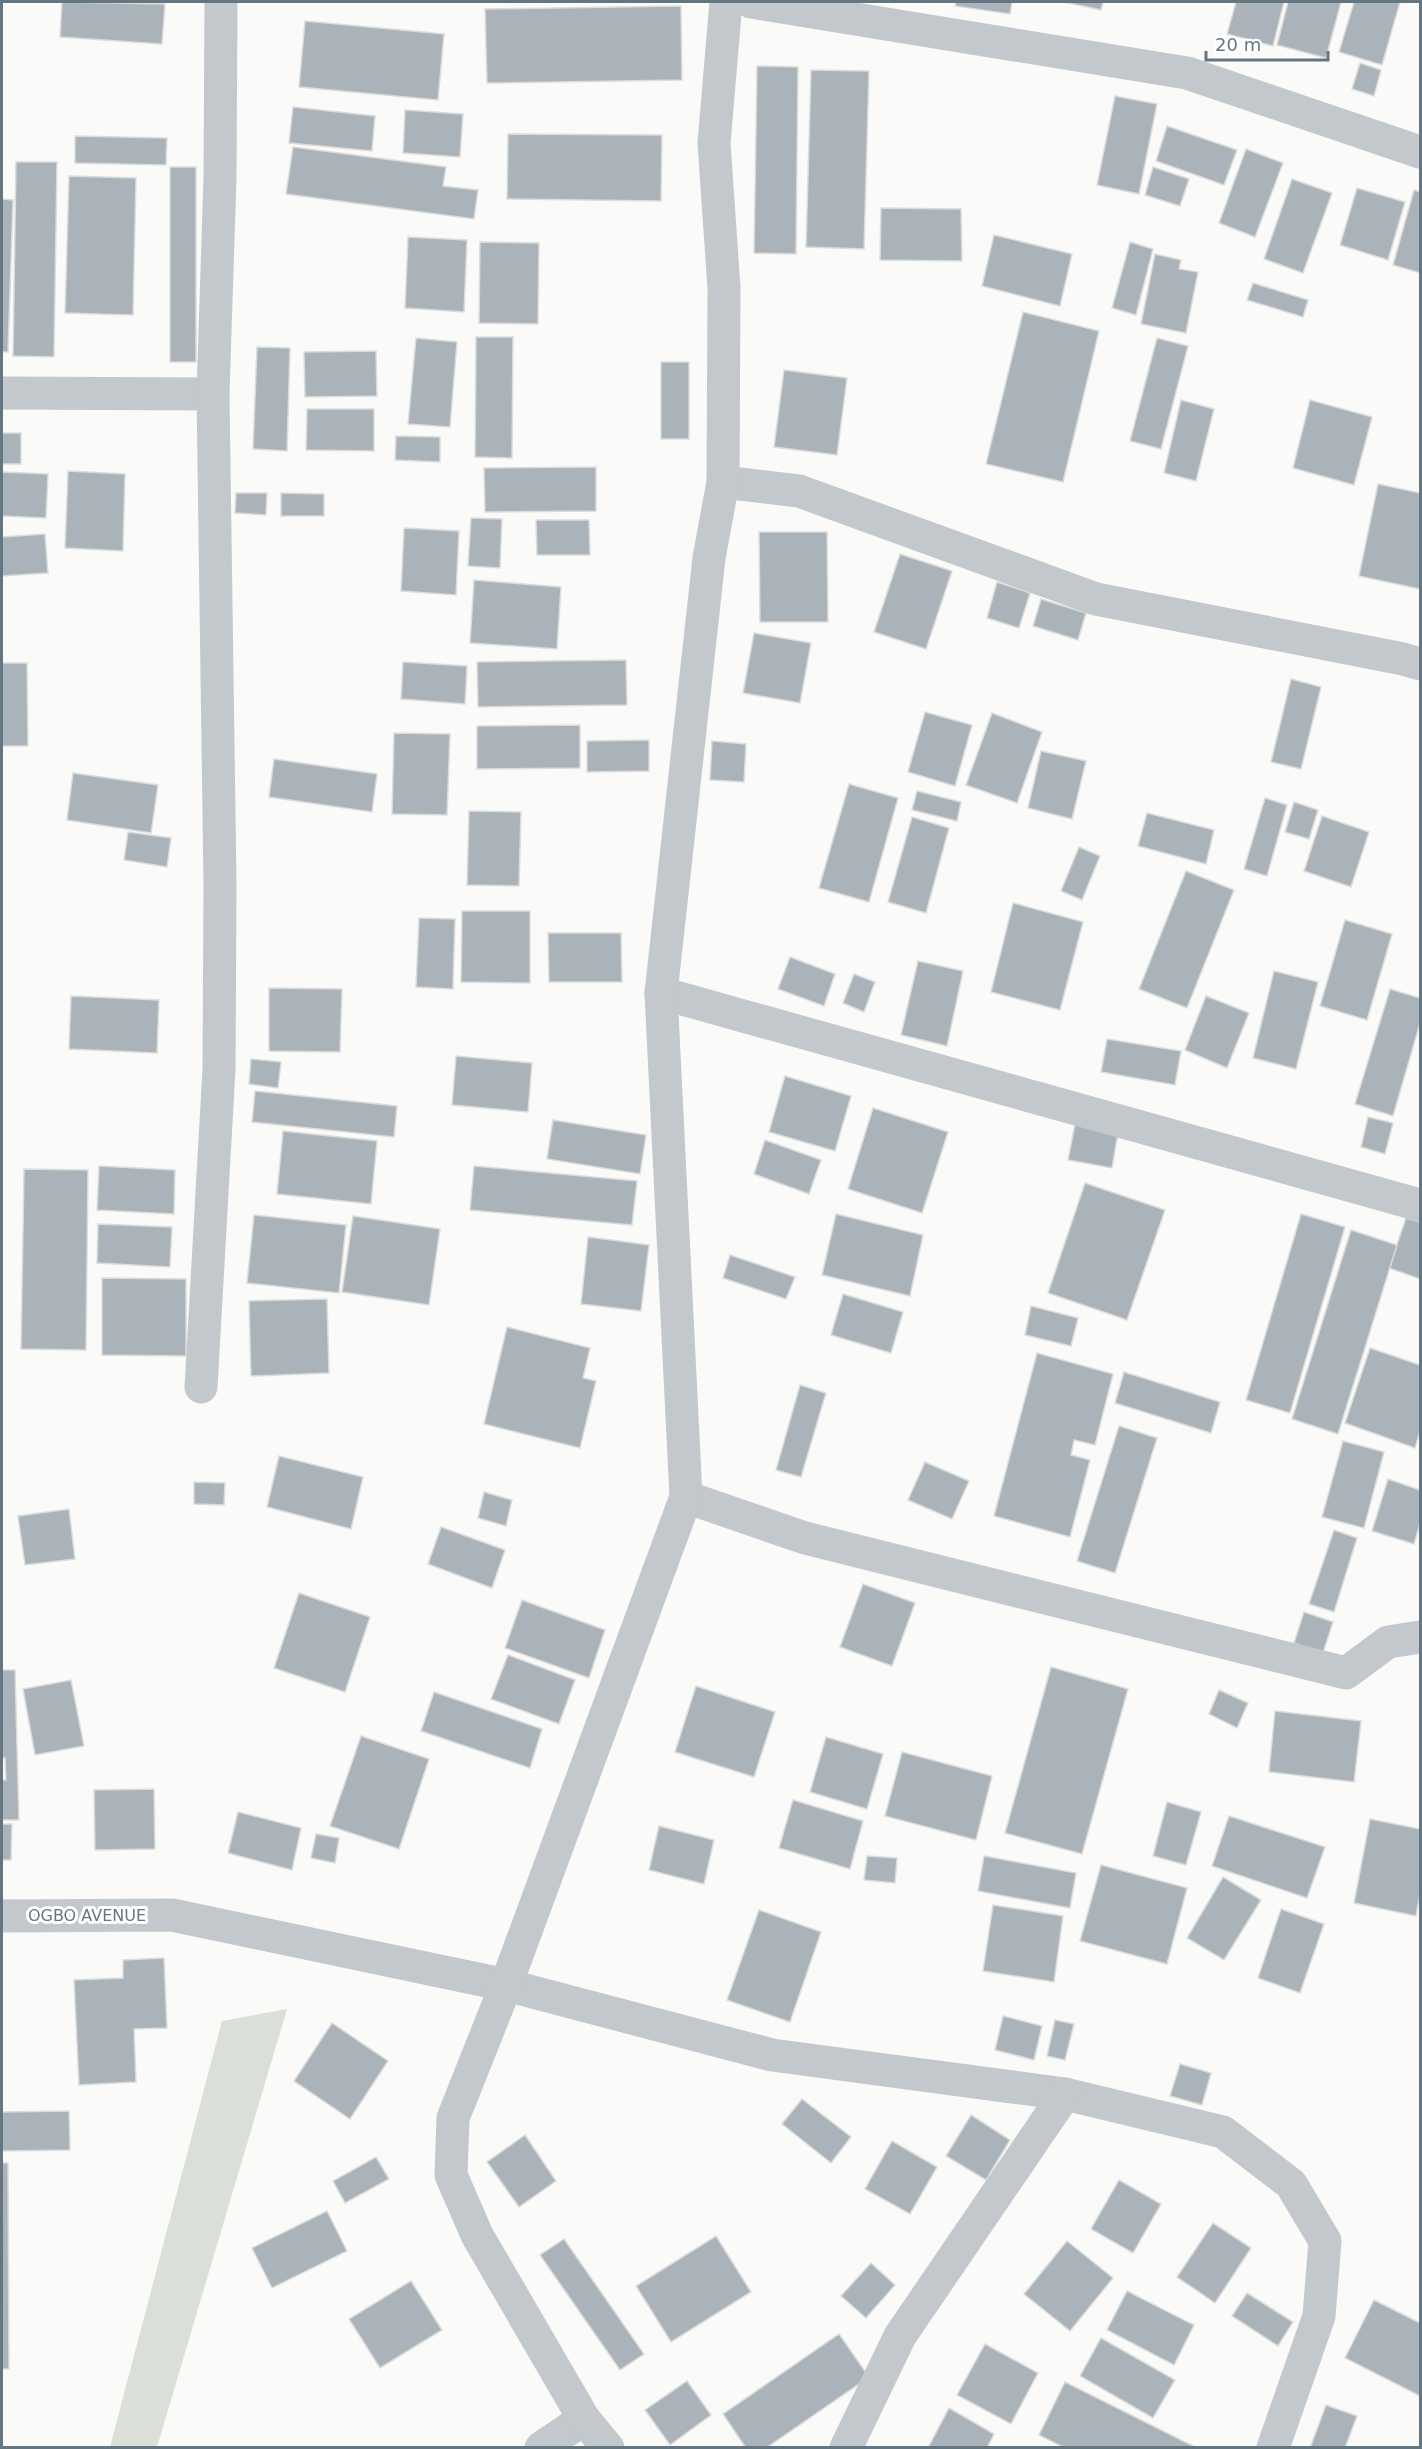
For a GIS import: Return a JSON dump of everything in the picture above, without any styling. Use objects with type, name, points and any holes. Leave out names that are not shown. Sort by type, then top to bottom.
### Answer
[{"type":"street","points":[[201,1387],[219,1069],[220,885],[213,394],[220,177],[221,2]]},
{"type":"street","points":[[608,2448],[584,2419],[477,2235],[451,2175],[453,2118],[506,1985],[686,1497],[661,993],[709,558],[723,482],[724,288],[714,143],[726,2]]},
{"type":"street","points":[[751,2],[1186,73],[1420,152]]},
{"type":"street","points":[[2,393],[213,394]]},
{"type":"street","points":[[723,482],[799,491],[1096,598],[1420,664]]},
{"type":"street","points":[[661,993],[1420,1205]]},
{"type":"street","points":[[686,1497],[805,1538],[1346,1672],[1388,1642],[1420,1637]]},
{"type":"street","name":"OGBO AVENUE","points":[[2,1916],[172,1915],[506,1985],[772,2055],[1065,2094],[1223,2132],[1291,2184],[1325,2241],[1319,2316],[1273,2448]]},
{"type":"street","points":[[846,2448],[900,2336],[1065,2094]]},
{"type":"street","points":[[541,2448],[584,2419]]},
{"type":"shaded area","points":[[287,2009],[157,2447],[110,2447],[222,2021]]},
{"type":"building","points":[[62,2],[165,4],[162,44],[60,37]]},
{"type":"building","points":[[956,2],[1012,2],[1010,14],[955,6]]},
{"type":"building","points":[[1064,2],[1103,2],[1101,10]]},
{"type":"building","points":[[1236,2],[1284,2],[1273,46],[1227,34]]},
{"type":"building","points":[[1288,2],[1341,2],[1326,58],[1277,45]]},
{"type":"building","points":[[1354,2],[1400,2],[1382,65],[1339,52]]},
{"type":"building","points":[[681,6],[682,80],[487,83],[485,9]]},
{"type":"building","points":[[305,21],[444,34],[438,100],[299,87]]},
{"type":"building","points":[[1360,63],[1381,70],[1374,96],[1352,89]]},
{"type":"building","points":[[757,66],[798,67],[796,254],[754,253]]},
{"type":"building","points":[[811,70],[869,71],[864,249],[806,247]]},
{"type":"building","points":[[1115,96],[1157,104],[1139,194],[1097,185]]},
{"type":"building","points":[[293,107],[375,116],[372,151],[289,143]]},
{"type":"building","points":[[405,110],[463,114],[460,157],[403,153]]},
{"type":"building","points":[[1167,126],[1237,150],[1224,185],[1156,161]]},
{"type":"building","points":[[508,134],[662,135],[661,201],[507,199]]},
{"type":"building","points":[[75,136],[167,138],[166,165],[75,163]]},
{"type":"building","points":[[293,147],[446,167],[443,186],[478,190],[474,219],[286,194]]},
{"type":"building","points":[[1246,149],[1283,163],[1255,237],[1219,223]]},
{"type":"building","points":[[16,162],[57,162],[54,357],[13,356]]},
{"type":"building","points":[[170,167],[196,167],[196,362],[170,362]]},
{"type":"building","points":[[1153,167],[1189,179],[1180,206],[1145,195]]},
{"type":"building","points":[[69,176],[136,178],[133,315],[65,313]]},
{"type":"building","points":[[1292,179],[1332,193],[1303,273],[1264,259]]},
{"type":"building","points":[[1357,188],[1405,202],[1388,260],[1340,245]]},
{"type":"building","points":[[1414,190],[1420,192],[1420,273],[1393,265]]},
{"type":"building","points":[[2,199],[13,200],[8,352],[2,352]]},
{"type":"building","points":[[881,208],[961,209],[962,261],[880,260]]},
{"type":"building","points":[[994,235],[1072,254],[1060,306],[982,286]]},
{"type":"building","points":[[408,237],[467,240],[464,312],[405,308]]},
{"type":"building","points":[[480,242],[539,243],[538,324],[479,323]]},
{"type":"building","points":[[1130,242],[1153,249],[1136,315],[1112,308]]},
{"type":"building","points":[[1155,254],[1181,260],[1179,269],[1198,272],[1186,333],[1141,324]]},
{"type":"building","points":[[1253,283],[1308,300],[1303,317],[1247,300]]},
{"type":"building","points":[[1023,312],[1099,331],[1063,482],[986,464]]},
{"type":"building","points":[[476,337],[513,337],[512,458],[475,457]]},
{"type":"building","points":[[416,338],[457,342],[450,427],[408,424]]},
{"type":"building","points":[[1157,338],[1188,346],[1161,449],[1130,441]]},
{"type":"building","points":[[257,347],[290,348],[287,451],[253,449]]},
{"type":"building","points":[[376,351],[377,396],[305,397],[304,352]]},
{"type":"building","points":[[661,362],[689,362],[689,439],[661,439]]},
{"type":"building","points":[[784,370],[847,378],[837,455],[774,447]]},
{"type":"building","points":[[1181,400],[1214,409],[1196,481],[1164,473]]},
{"type":"building","points":[[1310,400],[1372,417],[1354,485],[1293,468]]},
{"type":"building","points":[[307,409],[374,409],[374,451],[306,450]]},
{"type":"building","points":[[2,433],[21,433],[21,464],[2,464]]},
{"type":"building","points":[[396,436],[440,437],[440,462],[395,460]]},
{"type":"building","points":[[596,467],[596,511],[485,512],[484,468]]},
{"type":"building","points":[[68,471],[125,474],[123,551],[65,548]]},
{"type":"building","points":[[2,472],[48,474],[46,518],[2,516]]},
{"type":"building","points":[[1378,484],[1420,493],[1420,589],[1359,576]]},
{"type":"building","points":[[236,493],[267,493],[266,515],[235,513]]},
{"type":"building","points":[[281,493],[324,494],[324,516],[281,516]]},
{"type":"building","points":[[471,518],[502,519],[500,568],[468,566]]},
{"type":"building","points":[[536,520],[589,520],[590,555],[537,555]]},
{"type":"building","points":[[404,528],[459,531],[456,595],[401,591]]},
{"type":"building","points":[[759,532],[827,532],[828,622],[760,622]]},
{"type":"building","points":[[45,534],[48,573],[2,576],[2,537]]},
{"type":"building","points":[[900,554],[952,571],[926,649],[874,632]]},
{"type":"building","points":[[474,580],[561,587],[557,649],[470,643]]},
{"type":"building","points":[[997,582],[1030,593],[1019,628],[987,618]]},
{"type":"building","points":[[1041,599],[1086,613],[1078,640],[1033,626]]},
{"type":"building","points":[[754,633],[811,643],[800,703],[743,693]]},
{"type":"building","points":[[626,660],[627,705],[478,707],[477,662]]},
{"type":"building","points":[[403,662],[467,666],[465,704],[401,699]]},
{"type":"building","points":[[2,663],[27,663],[28,746],[2,746]]},
{"type":"building","points":[[1291,679],[1321,687],[1301,769],[1271,762]]},
{"type":"building","points":[[925,712],[972,725],[955,786],[908,772]]},
{"type":"building","points":[[992,713],[1042,732],[1017,803],[966,785]]},
{"type":"building","points":[[580,725],[580,768],[477,769],[477,726]]},
{"type":"building","points":[[394,733],[450,734],[447,815],[392,814]]},
{"type":"building","points":[[649,740],[649,771],[587,772],[587,741]]},
{"type":"building","points":[[712,741],[746,744],[744,782],[710,780]]},
{"type":"building","points":[[1041,751],[1086,761],[1072,819],[1028,808]]},
{"type":"building","points":[[274,759],[377,774],[372,812],[269,797]]},
{"type":"building","points":[[73,773],[158,785],[151,833],[67,820]]},
{"type":"building","points":[[849,784],[898,798],[869,902],[819,888]]},
{"type":"building","points":[[917,791],[961,802],[957,821],[912,810]]},
{"type":"building","points":[[1265,798],[1287,805],[1267,876],[1244,869]]},
{"type":"building","points":[[1294,802],[1318,810],[1309,839],[1285,832]]},
{"type":"building","points":[[469,811],[521,812],[519,886],[467,885]]},
{"type":"building","points":[[1147,813],[1214,830],[1206,864],[1138,846]]},
{"type":"building","points":[[1322,816],[1369,832],[1351,887],[1304,871]]},
{"type":"building","points":[[912,817],[949,828],[926,913],[888,902]]},
{"type":"building","points":[[128,832],[171,838],[167,867],[124,860]]},
{"type":"building","points":[[1079,847],[1100,856],[1082,900],[1061,891]]},
{"type":"building","points":[[1186,871],[1234,890],[1187,1008],[1139,989]]},
{"type":"building","points":[[1013,903],[1083,922],[1060,1010],[991,992]]},
{"type":"building","points":[[462,911],[530,911],[530,983],[461,982]]},
{"type":"building","points":[[419,918],[455,919],[453,989],[416,987]]},
{"type":"building","points":[[1345,920],[1392,934],[1367,1020],[1320,1006]]},
{"type":"building","points":[[548,933],[621,933],[622,982],[549,982]]},
{"type":"building","points":[[790,957],[835,974],[824,1006],[778,989]]},
{"type":"building","points":[[918,961],[963,971],[947,1046],[901,1035]]},
{"type":"building","points":[[1274,971],[1318,982],[1296,1069],[1253,1058]]},
{"type":"building","points":[[854,974],[875,982],[864,1012],[843,1003]]},
{"type":"building","points":[[269,988],[342,989],[340,1052],[269,1051]]},
{"type":"building","points":[[1390,989],[1420,998],[1420,1023],[1393,1116],[1355,1104]]},
{"type":"building","points":[[71,996],[159,1000],[157,1053],[69,1049]]},
{"type":"building","points":[[1206,996],[1249,1013],[1227,1068],[1185,1050]]},
{"type":"building","points":[[1107,1039],[1181,1051],[1175,1085],[1101,1072]]},
{"type":"building","points":[[456,1056],[532,1063],[528,1112],[452,1105]]},
{"type":"building","points":[[251,1059],[281,1062],[278,1088],[249,1084]]},
{"type":"building","points":[[785,1076],[851,1096],[835,1151],[769,1132]]},
{"type":"building","points":[[255,1091],[397,1106],[394,1137],[252,1122]]},
{"type":"building","points":[[873,1108],[948,1132],[922,1213],[848,1189]]},
{"type":"building","points":[[1368,1117],[1393,1123],[1385,1154],[1361,1147]]},
{"type":"building","points":[[1076,1119],[1119,1127],[1112,1168],[1068,1160]]},
{"type":"building","points":[[553,1120],[646,1135],[640,1174],[547,1159]]},
{"type":"building","points":[[283,1131],[377,1141],[371,1204],[277,1194]]},
{"type":"building","points":[[765,1140],[821,1160],[809,1194],[754,1174]]},
{"type":"building","points":[[99,1166],[175,1170],[174,1214],[97,1210]]},
{"type":"building","points":[[474,1166],[637,1181],[632,1225],[470,1210]]},
{"type":"building","points":[[24,1169],[88,1170],[86,1350],[21,1349]]},
{"type":"building","points":[[1085,1183],[1165,1210],[1127,1320],[1048,1293]]},
{"type":"building","points":[[836,1214],[923,1235],[910,1296],[822,1275]]},
{"type":"building","points":[[1301,1214],[1345,1227],[1290,1413],[1246,1400]]},
{"type":"building","points":[[254,1215],[346,1225],[339,1293],[247,1283]]},
{"type":"building","points":[[353,1216],[440,1229],[429,1305],[342,1292]]},
{"type":"building","points":[[1406,1218],[1420,1222],[1420,1279],[1389,1268]]},
{"type":"building","points":[[98,1224],[172,1227],[170,1267],[97,1263]]},
{"type":"building","points":[[1351,1230],[1397,1245],[1338,1434],[1292,1419]]},
{"type":"building","points":[[588,1237],[649,1245],[641,1311],[581,1304]]},
{"type":"building","points":[[730,1255],[795,1277],[786,1299],[723,1278]]},
{"type":"building","points":[[102,1278],[186,1279],[186,1356],[102,1355]]},
{"type":"building","points":[[843,1294],[903,1312],[891,1353],[831,1335]]},
{"type":"building","points":[[327,1299],[329,1373],[251,1376],[249,1301]]},
{"type":"building","points":[[1031,1306],[1078,1318],[1071,1346],[1025,1335]]},
{"type":"building","points":[[507,1327],[590,1348],[583,1378],[596,1381],[580,1448],[484,1424]]},
{"type":"building","points":[[1370,1348],[1420,1365],[1420,1431],[1415,1448],[1345,1423]]},
{"type":"building","points":[[1037,1353],[1113,1374],[1095,1445],[1074,1440],[1071,1455],[1090,1460],[1070,1537],[994,1516]]},
{"type":"building","points":[[1124,1372],[1220,1402],[1211,1433],[1115,1403]]},
{"type":"building","points":[[800,1385],[826,1393],[801,1477],[776,1470]]},
{"type":"building","points":[[1119,1426],[1157,1438],[1115,1573],[1077,1561]]},
{"type":"building","points":[[1343,1441],[1384,1452],[1364,1528],[1322,1517]]},
{"type":"building","points":[[279,1456],[363,1477],[351,1529],[267,1507]]},
{"type":"building","points":[[925,1462],[969,1481],[952,1519],[908,1500]]},
{"type":"building","points":[[1388,1479],[1420,1490],[1420,1523],[1414,1544],[1372,1531]]},
{"type":"building","points":[[194,1482],[225,1483],[224,1505],[194,1504]]},
{"type":"building","points":[[484,1492],[512,1500],[506,1526],[478,1518]]},
{"type":"building","points":[[69,1509],[75,1559],[25,1565],[18,1516]]},
{"type":"building","points":[[441,1527],[505,1550],[492,1588],[428,1564]]},
{"type":"building","points":[[1334,1530],[1357,1538],[1334,1612],[1309,1604]]},
{"type":"building","points":[[863,1584],[915,1603],[892,1666],[840,1647]]},
{"type":"building","points":[[299,1593],[370,1617],[345,1692],[274,1668]]},
{"type":"building","points":[[522,1600],[605,1630],[589,1678],[505,1648]]},
{"type":"building","points":[[1304,1612],[1333,1622],[1323,1653],[1294,1643]]},
{"type":"building","points":[[508,1655],[575,1680],[559,1724],[491,1699]]},
{"type":"building","points":[[1051,1667],[1128,1689],[1082,1854],[1005,1833]]},
{"type":"building","points":[[2,1670],[15,1670],[19,1820],[2,1820],[2,1780],[6,1780],[5,1758],[2,1758]]},
{"type":"building","points":[[71,1680],[84,1746],[35,1755],[23,1689]]},
{"type":"building","points":[[696,1686],[775,1712],[754,1777],[675,1752]]},
{"type":"building","points":[[1219,1690],[1248,1703],[1237,1728],[1209,1714]]},
{"type":"building","points":[[434,1692],[542,1729],[530,1768],[421,1731]]},
{"type":"building","points":[[1275,1711],[1361,1721],[1354,1782],[1269,1772]]},
{"type":"building","points":[[361,1736],[429,1759],[399,1849],[330,1826]]},
{"type":"building","points":[[826,1737],[883,1754],[867,1809],[810,1792]]},
{"type":"building","points":[[902,1752],[992,1776],[976,1840],[885,1816]]},
{"type":"building","points":[[154,1789],[155,1849],[95,1850],[94,1790]]},
{"type":"building","points":[[793,1800],[863,1821],[850,1869],[779,1848]]},
{"type":"building","points":[[1167,1802],[1201,1812],[1186,1865],[1153,1856]]},
{"type":"building","points":[[238,1812],[301,1828],[292,1870],[228,1853]]},
{"type":"building","points":[[1229,1816],[1325,1847],[1307,1898],[1212,1866]]},
{"type":"building","points":[[1370,1819],[1420,1829],[1420,1893],[1416,1916],[1354,1903]]},
{"type":"building","points":[[2,1824],[12,1824],[11,1860],[2,1860]]},
{"type":"building","points":[[659,1826],[714,1840],[704,1884],[649,1870]]},
{"type":"building","points":[[316,1834],[339,1838],[335,1863],[311,1858]]},
{"type":"building","points":[[867,1856],[897,1858],[895,1883],[864,1880]]},
{"type":"building","points":[[984,1856],[1076,1873],[1070,1908],[978,1891]]},
{"type":"building","points":[[1101,1865],[1187,1888],[1167,1964],[1080,1941]]},
{"type":"building","points":[[1223,1877],[1261,1900],[1224,1960],[1187,1938]]},
{"type":"building","points":[[993,1905],[1063,1916],[1054,1982],[983,1971]]},
{"type":"building","points":[[1281,1909],[1324,1924],[1300,1993],[1258,1978]]},
{"type":"building","points":[[759,1910],[821,1932],[790,2022],[727,2000]]},
{"type":"building","points":[[164,1958],[167,2028],[134,2029],[136,2082],[79,2085],[74,1980],[123,1978],[123,1960]]},
{"type":"building","points":[[1003,2016],[1042,2026],[1034,2060],[995,2050]]},
{"type":"building","points":[[1055,2020],[1074,2024],[1065,2060],[1047,2056]]},
{"type":"building","points":[[332,2023],[388,2061],[350,2119],[294,2081]]},
{"type":"building","points":[[1180,2064],[1211,2073],[1202,2105],[1170,2096]]},
{"type":"building","points":[[802,2099],[851,2137],[831,2163],[782,2124]]},
{"type":"building","points":[[69,2111],[70,2150],[2,2151],[2,2112]]},
{"type":"building","points":[[971,2115],[1010,2140],[986,2180],[946,2156]]},
{"type":"building","points":[[525,2135],[556,2181],[519,2207],[487,2162]]},
{"type":"building","points":[[892,2141],[937,2167],[910,2214],[865,2189]]},
{"type":"building","points":[[376,2157],[389,2179],[345,2203],[333,2181]]},
{"type":"building","points":[[2,2163],[8,2163],[9,2369],[2,2369]]},
{"type":"building","points":[[1119,2180],[1161,2204],[1133,2253],[1091,2229]]},
{"type":"building","points":[[327,2211],[347,2251],[272,2288],[252,2248]]},
{"type":"building","points":[[1213,2223],[1251,2248],[1215,2303],[1177,2277]]},
{"type":"building","points":[[716,2236],[751,2292],[671,2342],[636,2286]]},
{"type":"building","points":[[564,2239],[644,2354],[620,2370],[540,2255]]},
{"type":"building","points":[[1067,2241],[1113,2278],[1070,2331],[1024,2294]]},
{"type":"building","points":[[871,2263],[895,2285],[866,2318],[841,2296]]},
{"type":"building","points":[[411,2281],[442,2330],[380,2368],[349,2319]]},
{"type":"building","points":[[1127,2291],[1194,2325],[1174,2365],[1107,2330]]},
{"type":"building","points":[[1247,2293],[1293,2322],[1278,2346],[1232,2316]]},
{"type":"building","points":[[1374,2300],[1420,2323],[1420,2396],[1345,2358]]},
{"type":"building","points":[[839,2334],[869,2377],[766,2448],[746,2448],[723,2414]]},
{"type":"building","points":[[1101,2338],[1175,2380],[1153,2418],[1080,2376]]},
{"type":"building","points":[[985,2344],[1038,2373],[1011,2424],[957,2395]]},
{"type":"building","points":[[687,2381],[711,2415],[670,2445],[645,2410]]},
{"type":"building","points":[[1065,2382],[1197,2448],[1065,2448],[1039,2435]]},
{"type":"building","points":[[1326,2405],[1357,2416],[1345,2448],[1310,2448]]},
{"type":"building","points":[[949,2408],[994,2434],[987,2448],[928,2448]]}]
